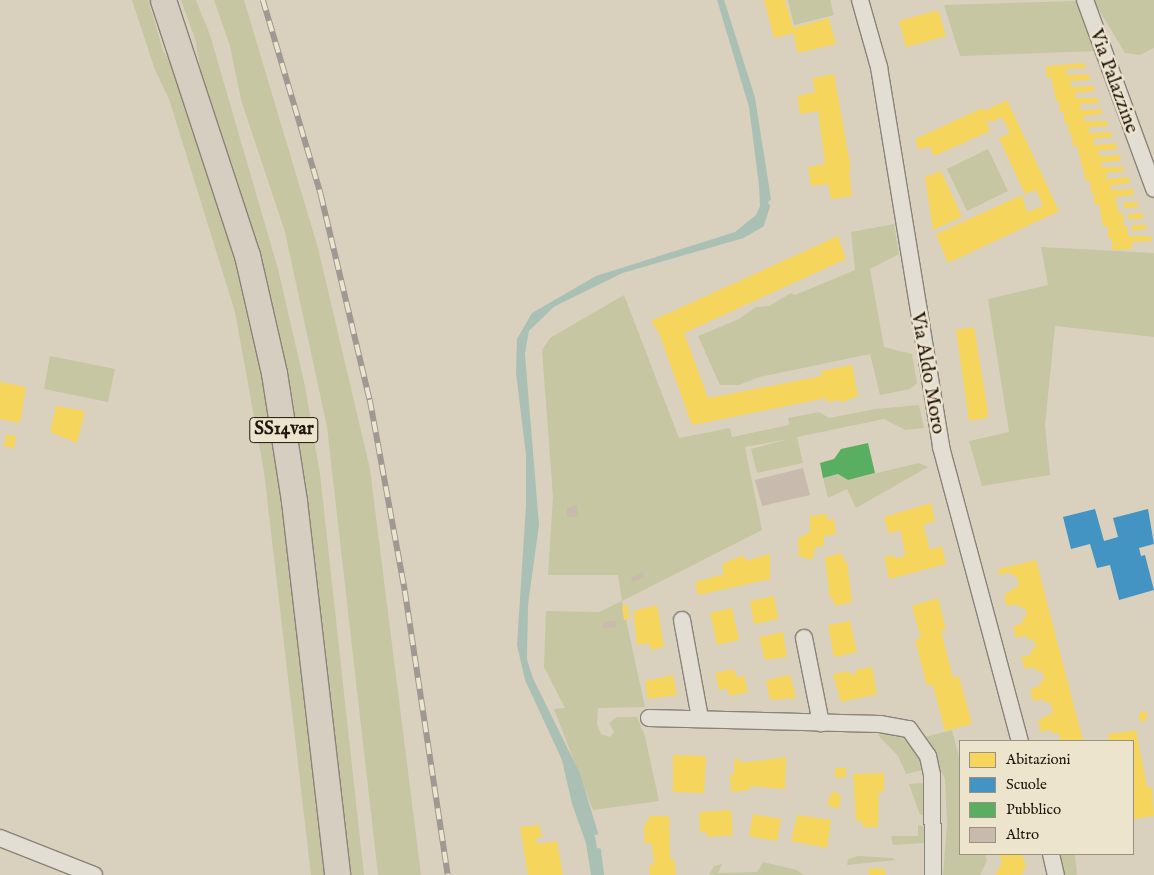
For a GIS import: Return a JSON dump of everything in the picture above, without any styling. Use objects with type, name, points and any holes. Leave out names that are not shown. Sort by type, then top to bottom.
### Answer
[{"type":"highway","name":"SS14var","points":[[163,0],[247,255],[274,373],[294,501],[337,875]]},
{"type":"street","name":"Via Aldo Moro","points":[[860,0],[879,67],[941,447],[1020,740]]},
{"type":"street","name":"Via Palazzine","points":[[1085,0],[1154,189]]},
{"type":"street","points":[[682,620],[700,718]]},
{"type":"street","points":[[804,638],[821,723]]},
{"type":"street","points":[[649,718],[700,718],[899,726],[909,729],[928,756],[932,775],[933,875]]},
{"type":"street","points":[[0,838],[94,875]]},
{"type":"street","points":[[1051,855],[1056,874]]},
{"type":"green space","points":[[132,0],[148,0],[163,50],[179,79],[236,254],[267,388],[282,485],[327,875],[311,875],[264,472],[235,312],[169,99],[155,70]]},
{"type":"green space","points":[[181,0],[196,0],[210,35],[278,269],[305,386],[320,474],[364,875],[344,875],[296,458],[206,102],[195,39]]},
{"type":"green space","points":[[214,0],[244,0],[318,248],[370,469],[421,875],[378,875],[327,427],[285,232],[241,100],[230,46]]},
{"type":"green space","points":[[788,0],[830,0],[834,15],[794,25]]},
{"type":"green space","points":[[1093,0],[1154,0],[1154,48],[1140,55],[1125,53]]},
{"type":"green space","points":[[1078,1],[1097,51],[960,56],[944,5]]},
{"type":"green space","points":[[988,149],[1008,191],[967,211],[947,169]]},
{"type":"green space","points":[[894,224],[899,254],[870,269],[884,347],[912,354],[917,383],[910,389],[880,395],[870,354],[759,377],[739,385],[720,385],[698,336],[739,319],[756,307],[769,306],[791,293],[795,295],[855,270],[851,232]]},
{"type":"green space","points":[[1041,247],[1154,253],[1154,337],[1055,326],[1045,425],[1050,475],[982,486],[969,441],[1009,432],[988,299],[1048,285]]},
{"type":"green space","points":[[624,295],[679,438],[730,428],[732,437],[789,425],[788,418],[819,412],[829,418],[875,409],[919,405],[924,428],[905,430],[884,419],[797,437],[803,463],[757,473],[751,449],[789,439],[745,447],[762,530],[622,601],[618,575],[548,575],[553,497],[542,350],[550,338]]},
{"type":"green space","points":[[50,356],[115,369],[108,402],[44,389]]},
{"type":"green space","points":[[919,463],[928,467],[856,508],[847,489],[828,498],[823,478],[838,474],[848,480]]},
{"type":"green space","points":[[622,601],[645,707],[598,708],[597,724],[601,734],[610,737],[614,732],[609,723],[617,717],[637,717],[645,736],[659,801],[593,810],[554,709],[565,708],[544,667],[546,611],[599,612]]},
{"type":"green space","points":[[952,730],[959,757],[959,855],[985,855],[987,860],[980,875],[943,875],[947,825],[945,779],[925,737]]},
{"type":"green space","points":[[892,733],[901,736],[914,749],[922,760],[923,770],[906,774],[898,756],[878,735]]},
{"type":"green space","points":[[926,783],[929,815],[920,815],[909,784]]},
{"type":"green space","points":[[918,825],[927,827],[925,843],[893,845],[891,836],[918,836]]},
{"type":"green space","points":[[1059,855],[1075,855],[1077,875],[1063,875]]},
{"type":"green space","points":[[858,856],[893,858],[895,860],[847,865],[848,859]]},
{"type":"green space","points":[[763,862],[797,870],[804,875],[709,875],[714,866],[722,864],[718,873],[757,872]]},
{"type":"shaded area","points":[[717,0],[722,0],[753,98],[769,198],[767,216],[762,225],[743,236],[622,271],[553,305],[527,330],[523,353],[537,525],[526,605],[525,659],[531,679],[578,774],[591,815],[602,875],[591,875],[586,843],[572,804],[562,760],[525,680],[517,645],[526,505],[526,455],[516,373],[517,339],[532,313],[596,276],[735,232],[756,215],[760,206],[759,186],[749,107]]},
{"type":"building: Abitazioni","points":[[764,0],[785,0],[793,28],[829,18],[836,44],[798,53],[793,33],[774,38]]},
{"type":"building: Abitazioni","points":[[938,10],[946,36],[906,47],[899,21]]},
{"type":"building: Abitazioni","points":[[1085,63],[1086,68],[1066,69],[1067,75],[1089,74],[1090,80],[1071,81],[1071,87],[1094,86],[1095,91],[1075,93],[1076,98],[1098,98],[1099,103],[1080,104],[1080,110],[1102,109],[1102,114],[1084,116],[1084,121],[1107,121],[1108,126],[1089,127],[1089,133],[1111,132],[1112,137],[1093,139],[1094,145],[1116,143],[1117,149],[1097,151],[1100,156],[1120,155],[1121,161],[1101,162],[1102,167],[1124,167],[1125,171],[1106,173],[1107,179],[1129,177],[1130,183],[1110,186],[1111,190],[1133,189],[1134,195],[1115,197],[1119,213],[1123,213],[1124,226],[1127,226],[1128,236],[1151,236],[1152,241],[1132,242],[1132,249],[1112,250],[1112,239],[1108,238],[1108,227],[1103,226],[1099,204],[1094,204],[1094,193],[1091,193],[1090,181],[1086,181],[1077,146],[1073,146],[1072,135],[1069,134],[1068,123],[1064,124],[1064,112],[1060,112],[1059,101],[1056,101],[1051,77],[1047,78],[1046,66]]},
{"type":"building: Abitazioni","points":[[834,74],[851,169],[849,170],[852,196],[831,199],[828,184],[811,186],[808,167],[825,164],[818,111],[800,114],[797,96],[815,92],[812,78]]},
{"type":"building: Abitazioni","points":[[1007,100],[1059,211],[948,263],[936,234],[1022,195],[1027,212],[1043,206],[1036,190],[1025,194],[999,138],[1010,133],[1002,117],[992,122],[986,120],[990,131],[934,156],[929,146],[919,150],[915,139],[980,109],[986,110]]},
{"type":"building: Abitazioni","points":[[941,171],[962,217],[933,230],[925,177]]},
{"type":"building: Abitazioni","points":[[1124,202],[1138,202],[1138,207],[1124,208]]},
{"type":"building: Abitazioni","points":[[1142,213],[1143,219],[1128,219],[1128,214]]},
{"type":"building: Abitazioni","points":[[1132,225],[1147,225],[1147,229],[1132,231]]},
{"type":"building: Abitazioni","points":[[838,236],[846,259],[684,333],[708,398],[822,376],[821,371],[852,365],[858,396],[840,403],[839,400],[827,402],[826,398],[692,425],[659,333],[651,321]]},
{"type":"building: Abitazioni","points":[[974,327],[988,412],[987,418],[969,421],[956,330]]},
{"type":"building: Abitazioni","points":[[0,382],[26,387],[20,423],[0,419]]},
{"type":"building: Abitazioni","points":[[56,406],[85,411],[77,443],[50,432]]},
{"type":"building: Abitazioni","points":[[6,435],[16,436],[14,448],[4,446]]},
{"type":"building: Abitazioni","points":[[931,503],[935,521],[923,525],[930,550],[942,546],[946,564],[889,579],[884,557],[894,555],[895,559],[905,556],[905,552],[900,530],[889,534],[884,517]]},
{"type":"building: Abitazioni","points":[[827,514],[827,520],[834,519],[836,534],[824,536],[824,545],[815,548],[812,560],[796,555],[799,553],[798,538],[810,532],[810,516]]},
{"type":"building: Abitazioni","points":[[842,553],[844,562],[847,561],[852,602],[835,606],[833,598],[830,599],[825,557]]},
{"type":"building: Abitazioni","points":[[770,554],[770,579],[698,595],[695,582],[724,574],[722,564],[744,555],[745,561]]},
{"type":"building: Abitazioni","points":[[1036,560],[1083,740],[1061,740],[1058,733],[1053,734],[1051,730],[1041,732],[1038,721],[1053,712],[1050,702],[1045,703],[1043,699],[1033,701],[1030,689],[1040,686],[1039,682],[1045,679],[1041,670],[1036,672],[1035,667],[1025,669],[1021,657],[1032,654],[1030,650],[1036,648],[1033,639],[1028,640],[1026,635],[1016,638],[1013,626],[1023,623],[1022,618],[1027,616],[1025,607],[1019,608],[1018,604],[1007,606],[1004,595],[1019,585],[1016,575],[1011,576],[1010,572],[999,575],[998,569]]},
{"type":"building: Abitazioni","points":[[774,596],[778,619],[754,624],[750,601]]},
{"type":"building: Abitazioni","points":[[938,598],[946,630],[941,631],[953,678],[959,676],[972,724],[945,731],[933,685],[927,686],[915,640],[921,638],[912,606]]},
{"type":"building: Abitazioni","points":[[628,605],[629,619],[624,620],[622,606]]},
{"type":"building: Abitazioni","points":[[657,605],[664,647],[651,650],[649,643],[637,645],[633,611]]},
{"type":"building: Abitazioni","points":[[732,608],[739,640],[717,645],[710,613]]},
{"type":"building: Abitazioni","points":[[850,621],[857,652],[834,657],[828,625]]},
{"type":"building: Abitazioni","points":[[783,632],[787,657],[765,660],[759,637]]},
{"type":"building: Abitazioni","points":[[872,667],[877,694],[841,702],[833,674],[849,671],[851,675],[856,674],[856,670]]},
{"type":"building: Abitazioni","points":[[734,669],[736,677],[744,676],[748,692],[729,696],[728,689],[719,690],[715,673]]},
{"type":"building: Abitazioni","points":[[673,675],[677,695],[648,699],[645,681]]},
{"type":"building: Abitazioni","points":[[790,675],[796,698],[770,700],[766,680]]},
{"type":"building: Abitazioni","points":[[1141,711],[1148,713],[1145,722],[1138,720]]},
{"type":"building: Abitazioni","points":[[1136,730],[1147,788],[1152,787],[1154,816],[1134,819],[1134,740],[1109,740],[1108,734]]},
{"type":"building: Abitazioni","points":[[673,755],[706,756],[704,793],[673,792]]},
{"type":"building: Abitazioni","points":[[786,757],[785,789],[749,786],[750,790],[731,792],[730,775],[734,774],[734,760],[741,759],[741,763]]},
{"type":"building: Abitazioni","points":[[835,768],[846,768],[846,777],[835,778]]},
{"type":"building: Abitazioni","points":[[884,773],[884,791],[879,792],[878,827],[863,827],[862,821],[856,821],[853,774]]},
{"type":"building: Abitazioni","points":[[832,791],[841,795],[839,809],[827,805]]},
{"type":"building: Abitazioni","points":[[731,810],[733,835],[707,837],[706,832],[700,832],[699,812]]},
{"type":"building: Abitazioni","points":[[753,814],[781,819],[777,841],[749,836]]},
{"type":"building: Abitazioni","points":[[797,815],[831,820],[827,848],[791,841]]},
{"type":"building: Abitazioni","points":[[650,816],[669,816],[670,859],[674,859],[676,875],[650,875],[649,865],[654,865],[652,843],[645,844],[644,827]]},
{"type":"building: Abitazioni","points":[[539,825],[542,837],[536,838],[537,844],[557,841],[563,875],[528,875],[520,827]]},
{"type":"building: Abitazioni","points":[[999,855],[1022,855],[1026,867],[1021,875],[995,875],[1002,862]]},
{"type":"building: Abitazioni","points":[[883,868],[886,875],[869,875],[868,869]]},
{"type":"building: Scuole","points":[[1095,509],[1104,541],[1118,537],[1113,518],[1148,509],[1154,544],[1139,548],[1141,556],[1145,555],[1154,590],[1119,600],[1110,565],[1097,568],[1090,544],[1071,549],[1063,517]]},
{"type":"building: Pubblico","points":[[868,443],[875,473],[848,480],[838,474],[823,478],[820,463],[834,459],[841,449]]},
{"type":"building: Altro","points":[[803,468],[810,495],[762,506],[755,480]]},
{"type":"building: Altro","points":[[577,505],[578,517],[567,517],[567,508]]},
{"type":"building: Altro","points":[[642,572],[645,577],[632,582],[631,578]]},
{"type":"building: Altro","points":[[615,621],[616,627],[603,628],[603,622]]},
{"type":"waterway","points":[[722,0],[753,98],[769,199]]},
{"type":"waterway","points":[[596,833],[578,774],[531,679],[525,659],[526,605],[537,525],[523,353],[527,330],[553,305],[622,271],[743,236],[762,225],[768,206]]},
{"type":"waterway","points":[[599,850],[602,875]]},
{"type":"railway","points":[[263,0],[321,195],[370,400],[405,591],[448,875]]}]
